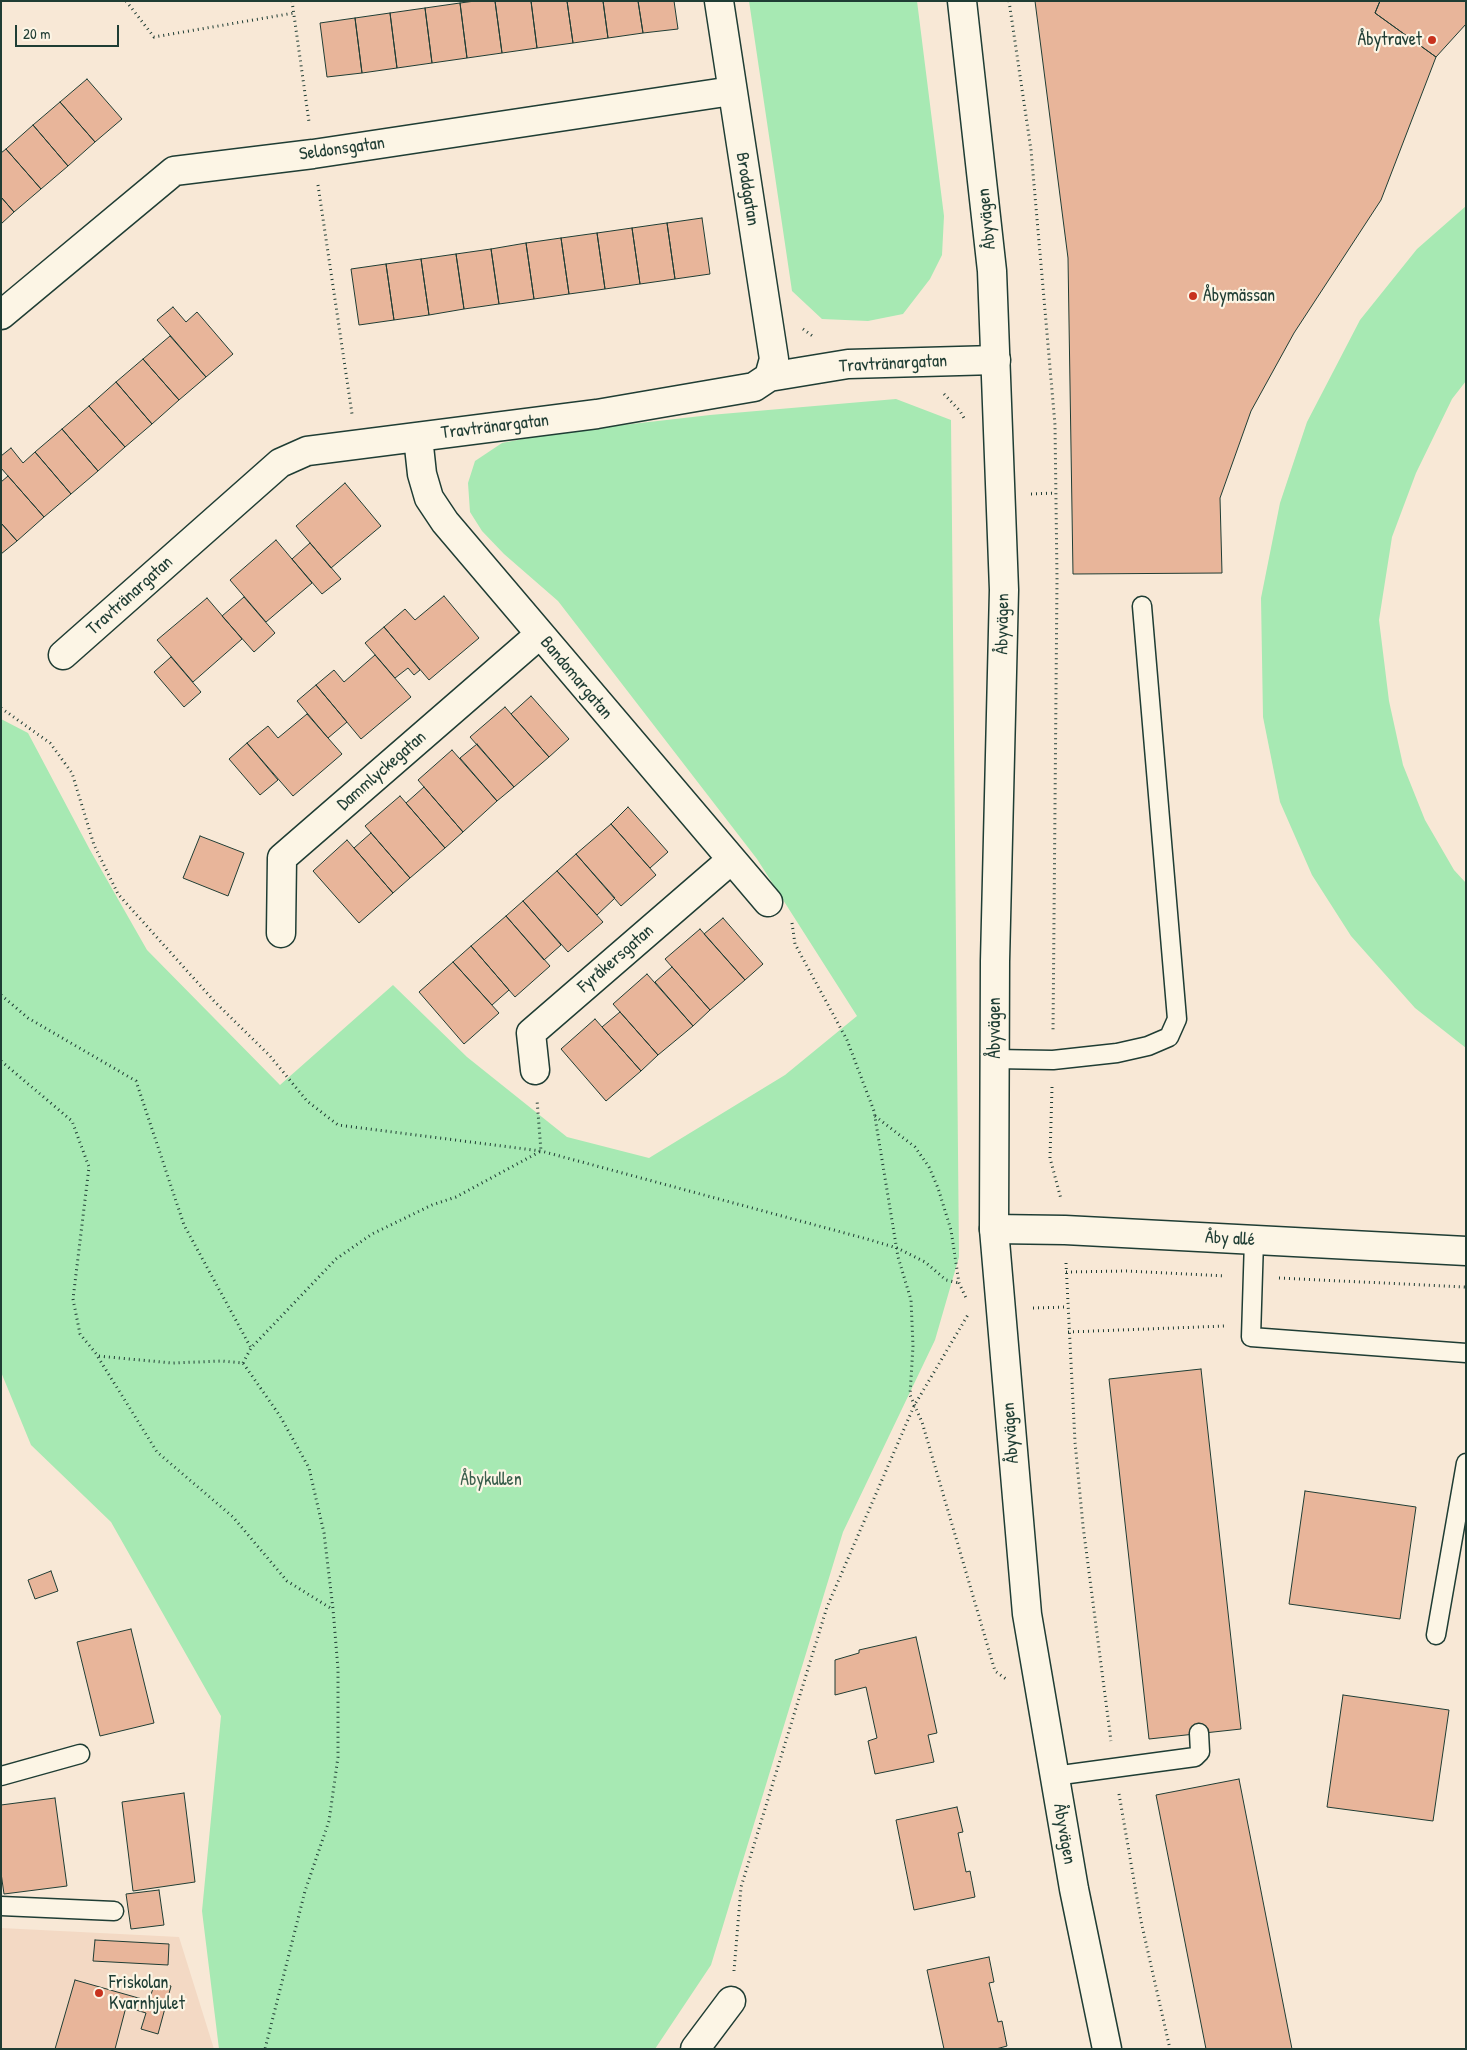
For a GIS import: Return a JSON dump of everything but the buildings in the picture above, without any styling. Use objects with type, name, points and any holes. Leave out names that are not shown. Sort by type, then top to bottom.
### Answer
[{"type":"street","name":"Broddgatan","points":[[719,1],[774,358],[768,377]]},
{"type":"street","name":"Åbyvägen","points":[[962,1],[992,271],[1004,590],[995,1059],[994,1229],[1027,1614],[1074,1889],[1107,2049]]},
{"type":"street","name":"Seldonsgatan","points":[[1,315],[174,171],[313,154],[732,91]]},
{"type":"street","name":"Travtränargatan","points":[[63,656],[280,463],[307,451],[598,414],[754,387],[768,377],[848,364],[996,360]]},
{"type":"street","name":"Bandomargatan","points":[[418,437],[422,474],[430,498],[445,522],[539,635],[768,902]]},
{"type":"street","name":"Dammlyckegatan","points":[[281,933],[282,858],[539,635]]},
{"type":"street","name":"Fyråkersgatan","points":[[535,1070],[531,1033],[731,860]]},
{"type":"street","name":"Åby allé","points":[[994,1229],[1065,1230],[1466,1251]]},
{"type":"street","points":[[695,2049],[732,2001]]},
{"type":"lane","points":[[995,1059],[1052,1060],[1099,1056],[1148,1046],[1169,1038],[1177,1019],[1142,606]]},
{"type":"lane","points":[[1254,1240],[1251,1337],[1466,1353]]},
{"type":"lane","points":[[1436,1634],[1466,1463]]},
{"type":"lane","points":[[1054,1776],[1195,1757],[1200,1752],[1199,1733]]},
{"type":"lane","points":[[1,1776],[80,1754]]},
{"type":"lane","points":[[1,1906],[114,1911]]},
{"type":"path","points":[[126,1],[154,37],[294,13]]},
{"type":"path","points":[[292,1],[357,444]]},
{"type":"path","points":[[1009,1],[1031,150],[1055,424],[1050,1158],[1060,1193],[1065,1230],[1068,1332],[1083,1526],[1115,1768],[1142,1921],[1170,2049]]},
{"type":"path","points":[[798,324],[813,336],[831,344],[846,346],[848,364]]},
{"type":"path","points":[[942,392],[957,406],[965,420]]},
{"type":"path","points":[[1001,495],[1056,493]]},
{"type":"path","points":[[1,708],[50,743],[72,773],[94,845],[118,894],[215,1002],[270,1056],[306,1101],[326,1118],[338,1125],[387,1133],[542,1151],[765,1209],[897,1248],[925,1262],[946,1280],[959,1283]]},
{"type":"path","points":[[1,995],[28,1018],[136,1081],[184,1225],[251,1348]]},
{"type":"path","points":[[1,1061],[72,1121],[90,1167],[73,1299],[80,1334],[98,1356],[157,1452],[232,1517],[287,1581],[333,1610]]},
{"type":"path","points":[[535,1070],[542,1151]]},
{"type":"path","points":[[243,1364],[251,1348],[336,1259],[372,1234],[456,1197],[542,1151]]},
{"type":"path","points":[[732,2001],[741,1886],[827,1607],[914,1406],[971,1310]]},
{"type":"path","points":[[1068,1332],[1251,1325]]},
{"type":"path","points":[[98,1356],[172,1362],[222,1361],[243,1364],[280,1416],[308,1468],[324,1533],[338,1669],[338,1757],[329,1821],[305,1891],[264,2049]]},
{"type":"path","points":[[914,1406],[922,1422],[995,1671],[1007,1680]]},
{"type":"shaded area","name":"Friskolan Kvarnhjulet","points":[[1,1928],[179,1937],[214,2049],[1,2049]]},
{"type":"green space","points":[[749,1],[917,1],[944,216],[942,255],[930,279],[903,314],[868,321],[822,319],[792,291]]},
{"type":"green space","points":[[1466,206],[1466,381],[1452,399],[1416,473],[1392,537],[1379,620],[1389,701],[1403,765],[1425,820],[1454,870],[1466,883],[1466,1048],[1415,1008],[1351,936],[1312,875],[1280,802],[1263,717],[1261,598],[1280,503],[1307,422],[1360,320],[1417,249]]},
{"type":"green space","name":"Åbykullen","points":[[896,399],[951,420],[959,1257],[935,1340],[843,1532],[711,1965],[655,2049],[219,2049],[202,1911],[221,1716],[111,1522],[31,1445],[1,1372],[1,719],[28,733],[90,850],[147,950],[280,1085],[393,985],[467,1057],[567,1137],[649,1158],[785,1075],[857,1016],[757,859],[558,601],[504,554],[482,531],[470,512],[468,483],[475,461],[502,443],[553,433],[710,415]]},
{"type":"place","name":"Åbytravet","points":[[1432,40]]},
{"type":"place","name":"Åbymässan","points":[[1193,296]]},
{"type":"place","name":"Friskolan Kvarnhjulet","points":[[99,1993]]}]
